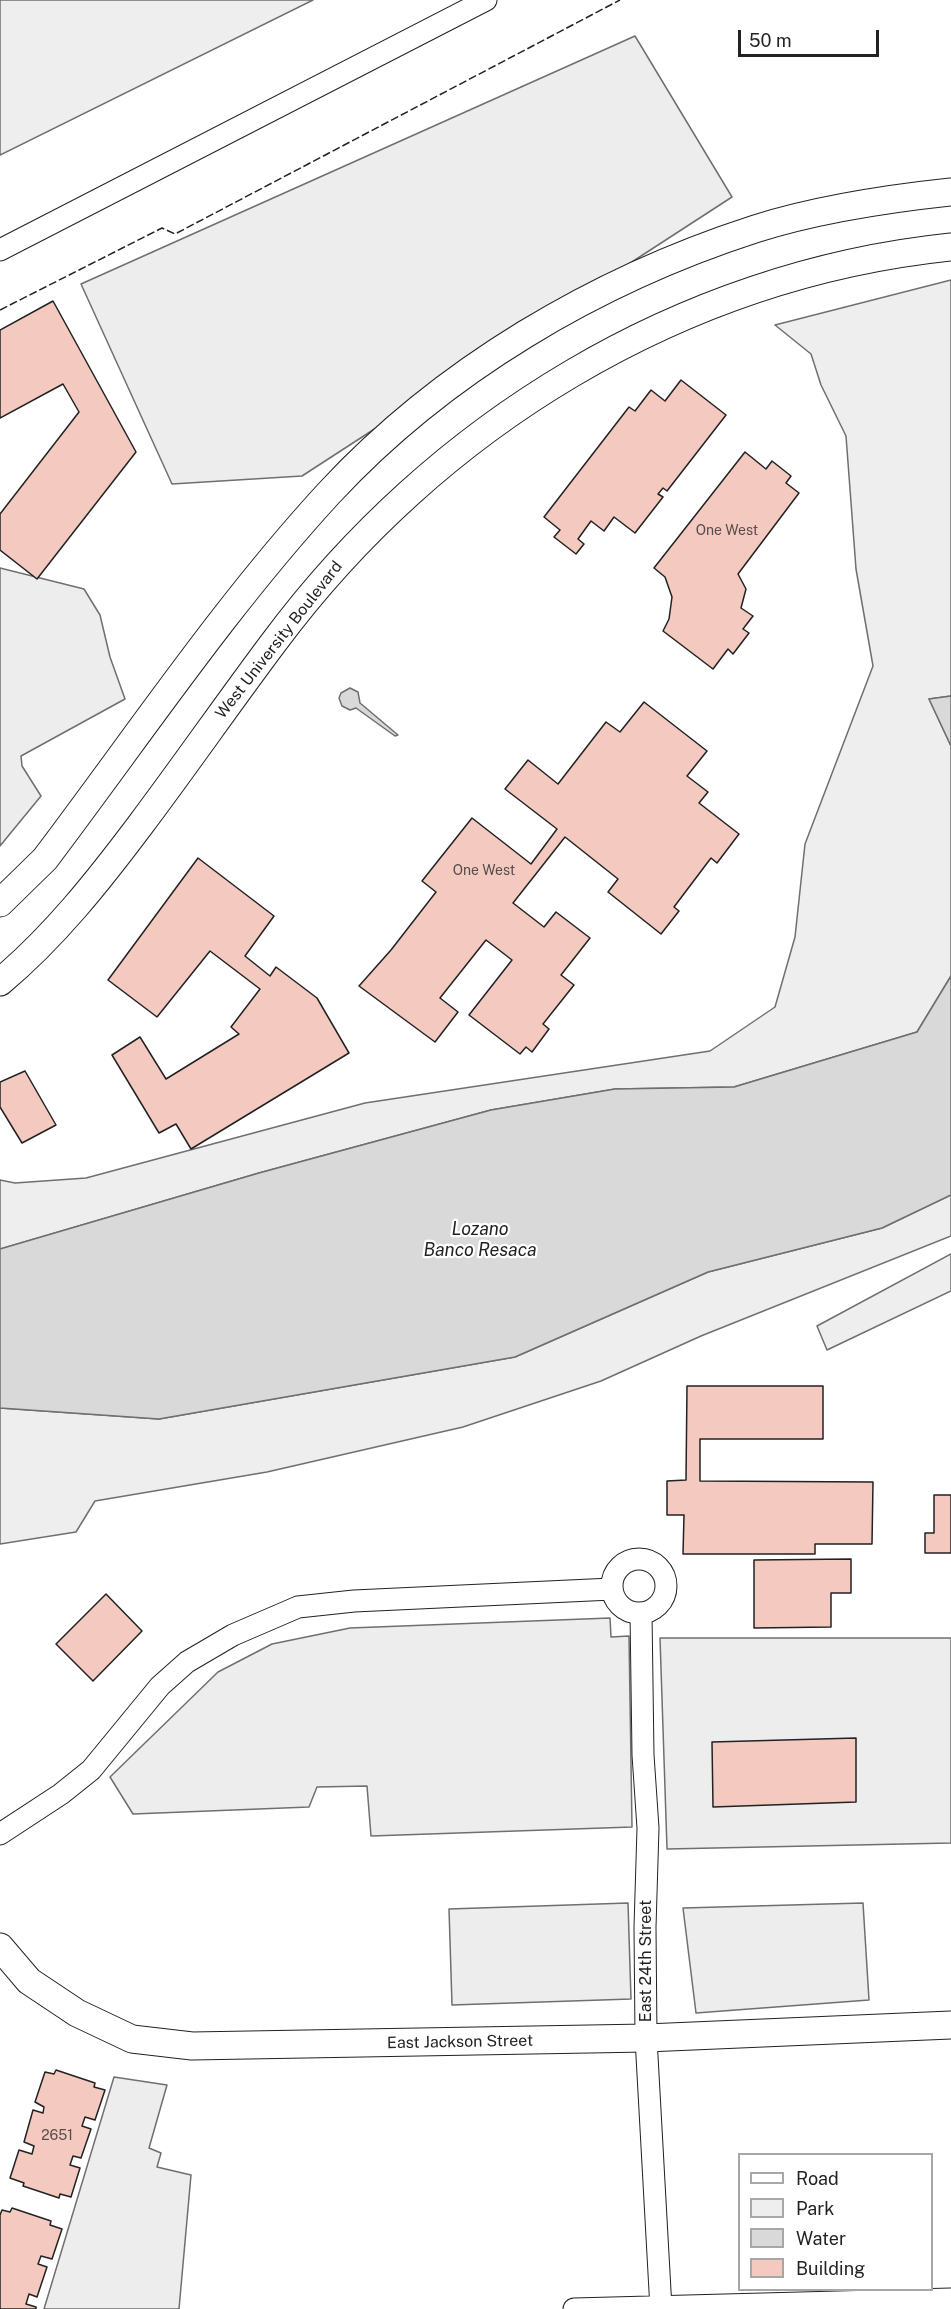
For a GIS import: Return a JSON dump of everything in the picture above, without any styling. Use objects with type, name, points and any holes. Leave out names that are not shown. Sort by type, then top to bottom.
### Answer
[{"type":"main road","points":[[0,903],[45,859],[279,549],[331,490],[430,400],[550,320],[604,290],[680,257],[756,229],[822,213],[890,199],[951,192]]},
{"type":"main road","name":"West University Boulevard","points":[[0,982],[98,882],[319,582],[370,529],[465,445],[544,389],[588,363],[659,327],[720,302],[823,270],[886,256],[951,247]]},
{"type":"main road","name":"East Jackson Street","points":[[0,1947],[29,1981],[77,2013],[132,2038],[154,2042],[203,2046],[646,2038],[951,2025]]},
{"type":"street","points":[[0,250],[486,0]]},
{"type":"street","points":[[645,1560],[659,1568],[664,1575],[665,1592],[657,1606],[641,1613],[622,1606],[612,1589],[616,1573],[628,1561],[645,1560]]},
{"type":"street","points":[[0,1834],[61,1794],[91,1770],[160,1686],[187,1662],[232,1635],[298,1607],[354,1601],[612,1589]]},
{"type":"street","name":"East 24th Street","points":[[641,1613],[643,1755],[648,1828],[645,1927],[646,2038],[661,2307]]},
{"type":"street","points":[[574,2309],[951,2299]]},
{"type":"green space","points":[[0,0],[313,0],[0,155]]},
{"type":"green space","points":[[951,280],[951,696],[929,699],[951,746],[951,976],[917,1032],[734,1087],[615,1089],[491,1110],[259,1173],[0,1249],[0,1180],[15,1183],[86,1178],[365,1103],[710,1051],[775,1007],[795,937],[805,844],[873,666],[856,569],[846,436],[821,385],[811,354],[775,325]]},
{"type":"green space","points":[[951,1195],[951,1236],[701,1336],[601,1381],[463,1427],[267,1472],[95,1501],[76,1532],[0,1544],[0,1408],[159,1419],[515,1357],[708,1272],[882,1228]]},
{"type":"green space","points":[[951,1254],[951,1291],[827,1350],[817,1326]]},
{"type":"shaded area","points":[[635,36],[732,197],[302,476],[172,484],[81,284]]},
{"type":"shaded area","points":[[0,568],[84,589],[100,615],[110,657],[125,699],[21,756],[22,766],[41,796],[0,846]]},
{"type":"shaded area","points":[[610,1618],[611,1637],[629,1636],[632,1827],[371,1836],[367,1786],[317,1787],[309,1807],[133,1814],[110,1777],[218,1672],[272,1644],[350,1628]]},
{"type":"shaded area","points":[[660,1638],[951,1638],[951,1843],[667,1849]]},
{"type":"shaded area","points":[[628,1903],[631,1999],[452,2005],[449,1909]]},
{"type":"shaded area","points":[[863,1903],[869,2000],[696,2013],[683,1908]]},
{"type":"shaded area","points":[[114,2077],[167,2085],[149,2148],[161,2153],[157,2167],[191,2175],[179,2309],[44,2309]]},
{"type":"water","points":[[350,688],[358,692],[360,703],[398,735],[395,736],[356,708],[350,710],[342,706],[339,698],[341,693]]},
{"type":"water","points":[[951,696],[951,746],[929,699]]},
{"type":"water","name":"Lozano Banco Resaca","points":[[951,976],[951,1195],[882,1228],[708,1272],[515,1357],[159,1419],[0,1408],[0,1249],[259,1173],[491,1110],[615,1089],[734,1087],[917,1032]]},
{"type":"building","points":[[53,301],[136,452],[37,579],[0,550],[0,514],[79,412],[63,384],[0,418],[0,330]]},
{"type":"building","points":[[681,380],[726,415],[667,491],[663,488],[658,494],[663,497],[635,533],[614,517],[604,531],[591,521],[578,539],[584,544],[576,554],[554,537],[560,530],[544,517],[629,407],[635,411],[651,390],[665,401]]},
{"type":"building","points":[[745,452],[766,469],[772,461],[791,476],[786,483],[799,493],[738,574],[746,589],[741,608],[753,616],[743,629],[749,633],[733,654],[728,649],[713,669],[663,631],[669,619],[672,597],[665,577],[654,568]]},
{"type":"building","points":[[644,702],[707,751],[687,776],[708,792],[699,803],[739,834],[717,863],[711,858],[674,907],[679,911],[661,934],[608,892],[618,879],[565,837],[513,903],[544,927],[556,912],[590,938],[561,975],[574,985],[543,1024],[549,1029],[532,1052],[526,1047],[520,1054],[469,1015],[512,960],[486,940],[440,998],[458,1012],[435,1042],[359,986],[391,950],[436,892],[422,881],[472,818],[531,864],[557,829],[505,789],[528,760],[558,784],[606,722],[620,732]]},
{"type":"building","points":[[198,858],[274,916],[245,956],[270,976],[276,967],[317,998],[349,1053],[191,1149],[176,1124],[159,1133],[112,1055],[140,1037],[166,1079],[239,1034],[231,1027],[260,989],[210,951],[157,1017],[108,980]]},
{"type":"building","points":[[25,1071],[56,1125],[22,1143],[0,1107],[0,1082]]},
{"type":"building","points":[[687,1386],[823,1386],[823,1439],[700,1439],[700,1481],[873,1482],[872,1544],[815,1544],[815,1554],[683,1554],[684,1515],[667,1515],[667,1481],[686,1480]]},
{"type":"building","points":[[934,1495],[951,1495],[951,1553],[925,1553],[925,1533],[934,1533]]},
{"type":"building","points":[[851,1559],[851,1593],[831,1593],[831,1627],[754,1628],[754,1560]]},
{"type":"building","points":[[106,1594],[142,1631],[93,1681],[56,1644]]},
{"type":"building","points":[[856,1738],[856,1802],[713,1807],[712,1742]]},
{"type":"building","points":[[56,2070],[95,2083],[94,2087],[105,2090],[95,2120],[85,2117],[82,2126],[91,2129],[81,2158],[73,2156],[70,2165],[80,2168],[71,2197],[60,2194],[59,2198],[23,2186],[24,2183],[10,2178],[19,2150],[32,2154],[34,2146],[24,2142],[33,2110],[43,2113],[44,2107],[35,2102],[45,2072],[54,2074]]},
{"type":"building","points":[[12,2208],[51,2221],[50,2225],[62,2229],[52,2259],[41,2256],[38,2264],[47,2267],[37,2297],[29,2294],[26,2304],[36,2309],[0,2309],[0,2215],[2,2210],[10,2212]]},
{"type":"fence","points":[[0,310],[162,228],[175,234],[620,0]]}]
